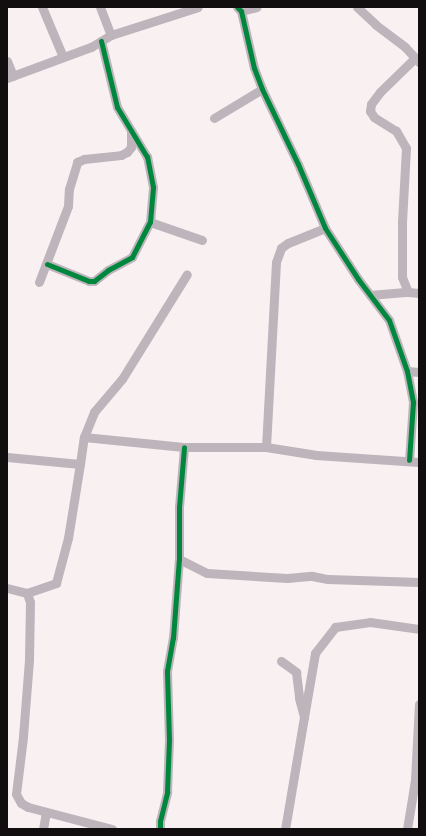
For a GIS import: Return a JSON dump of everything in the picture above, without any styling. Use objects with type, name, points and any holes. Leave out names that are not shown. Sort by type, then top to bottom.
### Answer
[{"type":"street","points":[[42,7],[63,57]]},
{"type":"street","points":[[100,7],[111,35]]},
{"type":"street","points":[[7,61],[10,77],[91,47],[111,35],[198,7]]},
{"type":"street","points":[[257,7],[239,9],[254,68],[262,89],[298,164],[325,228],[370,295],[389,320],[407,371],[412,402],[409,460]]},
{"type":"street","points":[[357,7],[376,25],[405,47],[417,60],[380,92],[371,104],[370,111],[374,117],[396,131],[406,148],[402,215],[402,277],[408,292]]},
{"type":"street","points":[[47,264],[89,281],[94,281],[108,270],[132,257],[150,222],[153,187],[147,157],[117,107],[101,41]]},
{"type":"street","points":[[214,118],[262,89]]},
{"type":"street","points":[[39,282],[68,206],[69,189],[77,162],[84,159],[121,155],[127,152],[131,147],[131,132]]},
{"type":"street","points":[[150,222],[202,240]]},
{"type":"street","points":[[266,447],[276,262],[281,248],[288,243],[325,228]]},
{"type":"street","points":[[7,588],[27,593],[56,583],[68,538],[84,437],[94,412],[122,379],[187,274]]},
{"type":"street","points":[[370,295],[408,292],[419,293]]},
{"type":"street","points":[[407,371],[419,372]]},
{"type":"street","points":[[84,437],[184,447],[266,447],[316,455],[409,460],[419,462]]},
{"type":"street","points":[[160,829],[160,821],[167,792],[169,740],[168,671],[173,638],[179,559],[179,507],[184,447]]},
{"type":"street","points":[[7,457],[80,464]]},
{"type":"street","points":[[179,559],[207,573],[287,578],[312,576],[328,579],[419,582]]},
{"type":"street","points":[[27,593],[30,602],[28,660],[16,794],[21,803],[46,812],[112,829]]},
{"type":"street","points":[[285,829],[315,653],[335,627],[370,622],[419,629]]},
{"type":"street","points":[[281,661],[296,672],[299,698],[304,717]]},
{"type":"street","points":[[407,829],[415,780],[419,704]]},
{"type":"street","points":[[43,829],[46,812]]},
{"type":"cycle path","points":[[237,7],[241,11],[254,68],[262,89],[298,164],[325,228],[358,279],[389,320],[407,371],[413,402],[409,460]]},
{"type":"cycle path","points":[[47,264],[89,281],[94,281],[108,270],[132,257],[150,222],[153,187],[147,157],[117,107],[101,41]]},
{"type":"cycle path","points":[[160,829],[160,821],[167,792],[169,740],[167,671],[173,638],[179,559],[179,507],[184,447]]}]
